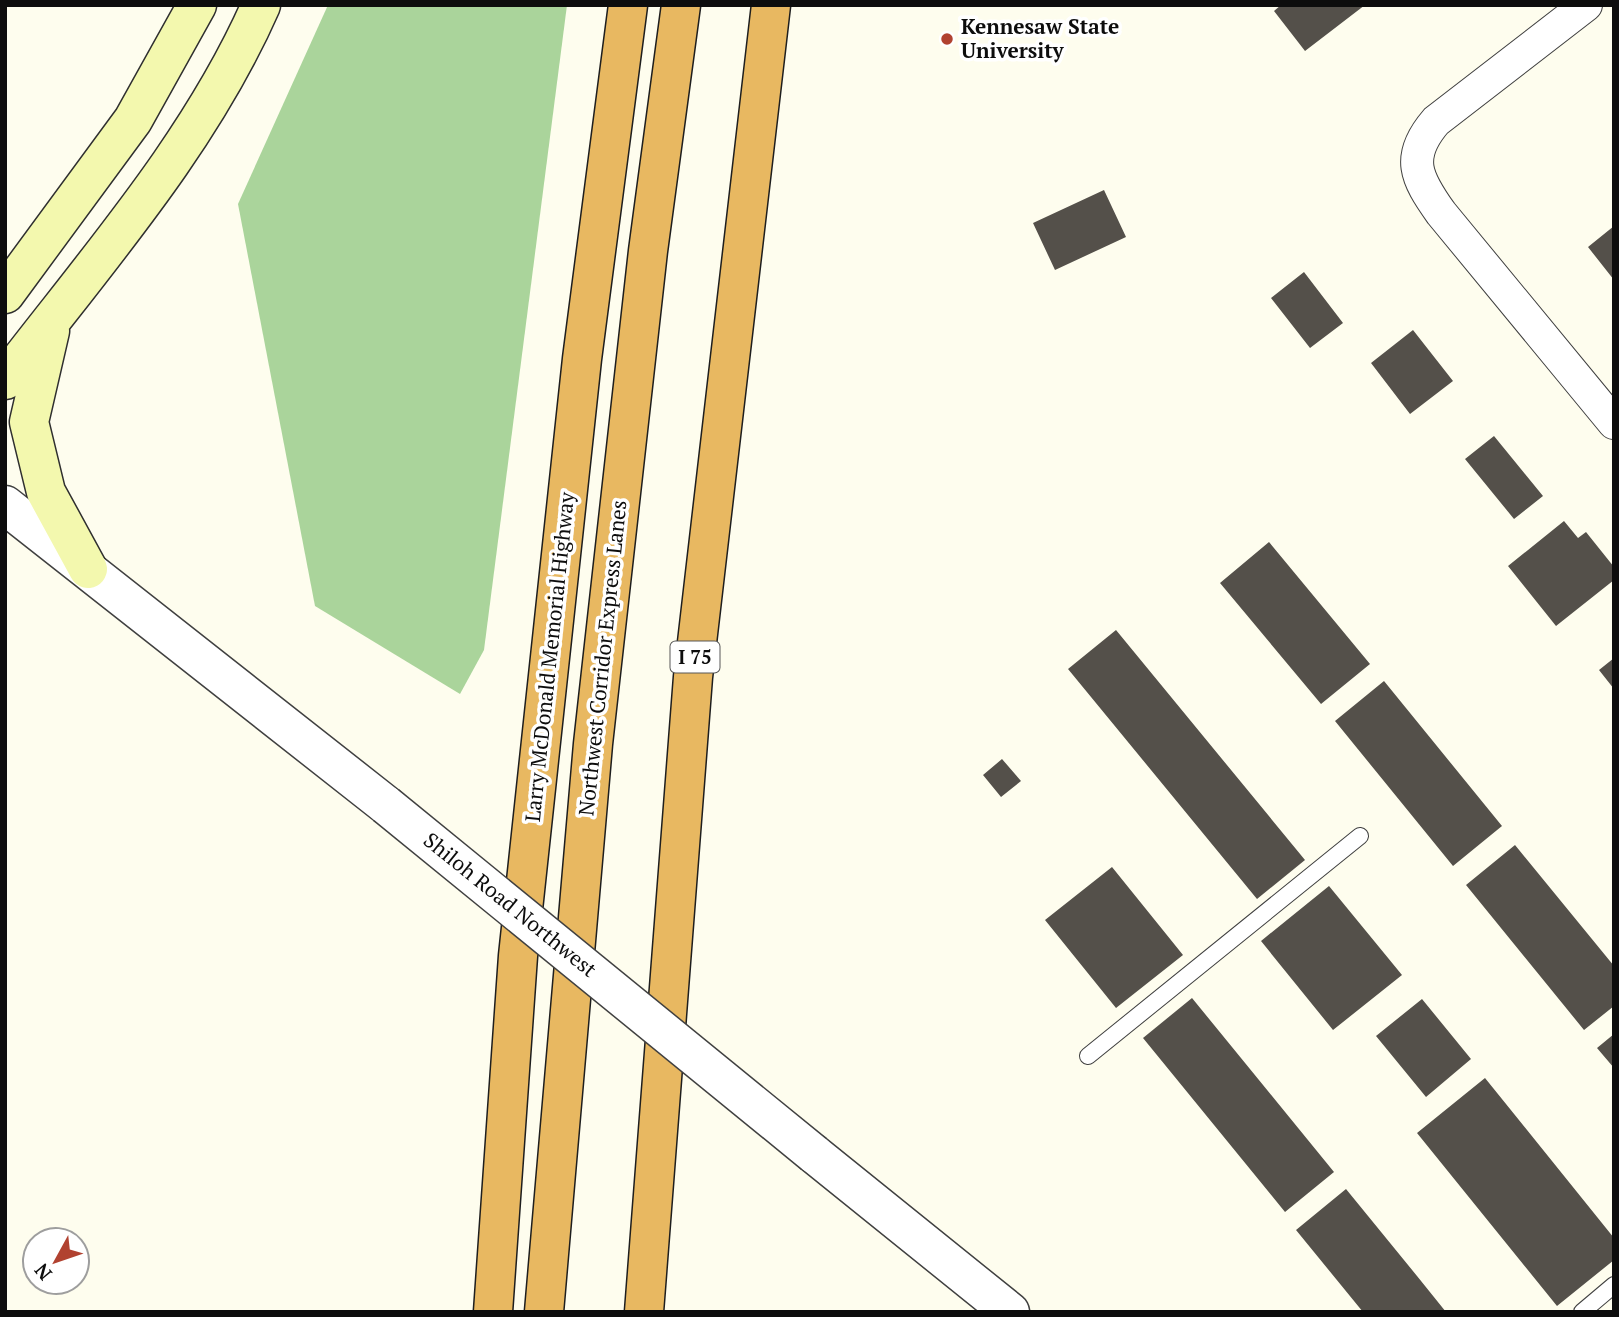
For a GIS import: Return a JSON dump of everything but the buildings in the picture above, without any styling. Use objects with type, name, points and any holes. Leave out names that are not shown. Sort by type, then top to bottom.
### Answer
[{"type":"highway","name":"Larry McDonald Memorial Highway","points":[[494,1312],[518,956],[582,359],[628,5]]},
{"type":"highway","name":"Northwest Corridor Express Lanes","points":[[544,1312],[593,744],[649,251],[681,5]]},
{"type":"highway","name":"I 75","points":[[644,1312],[692,677],[771,5]]},
{"type":"main road","points":[[5,295],[133,120],[197,5]]},
{"type":"main road","points":[[5,380],[173,157],[222,78],[261,5]]},
{"type":"main road","points":[[53,317],[29,422],[46,492],[88,569]]},
{"type":"street","points":[[1586,5],[1436,121],[1423,136],[1416,155],[1417,167],[1425,188],[1441,213],[1614,423]]},
{"type":"street","name":"Shiloh Road Northwest","points":[[5,505],[386,805],[1010,1312]]},
{"type":"lane","points":[[1088,1056],[1360,836]]},
{"type":"lane","points":[[1582,1312],[1614,1285]]},
{"type":"green space","points":[[328,5],[567,5],[484,650],[460,694],[315,606],[238,204]]},
{"type":"place","name":"Kennesaw State University","points":[[947,39]]}]
